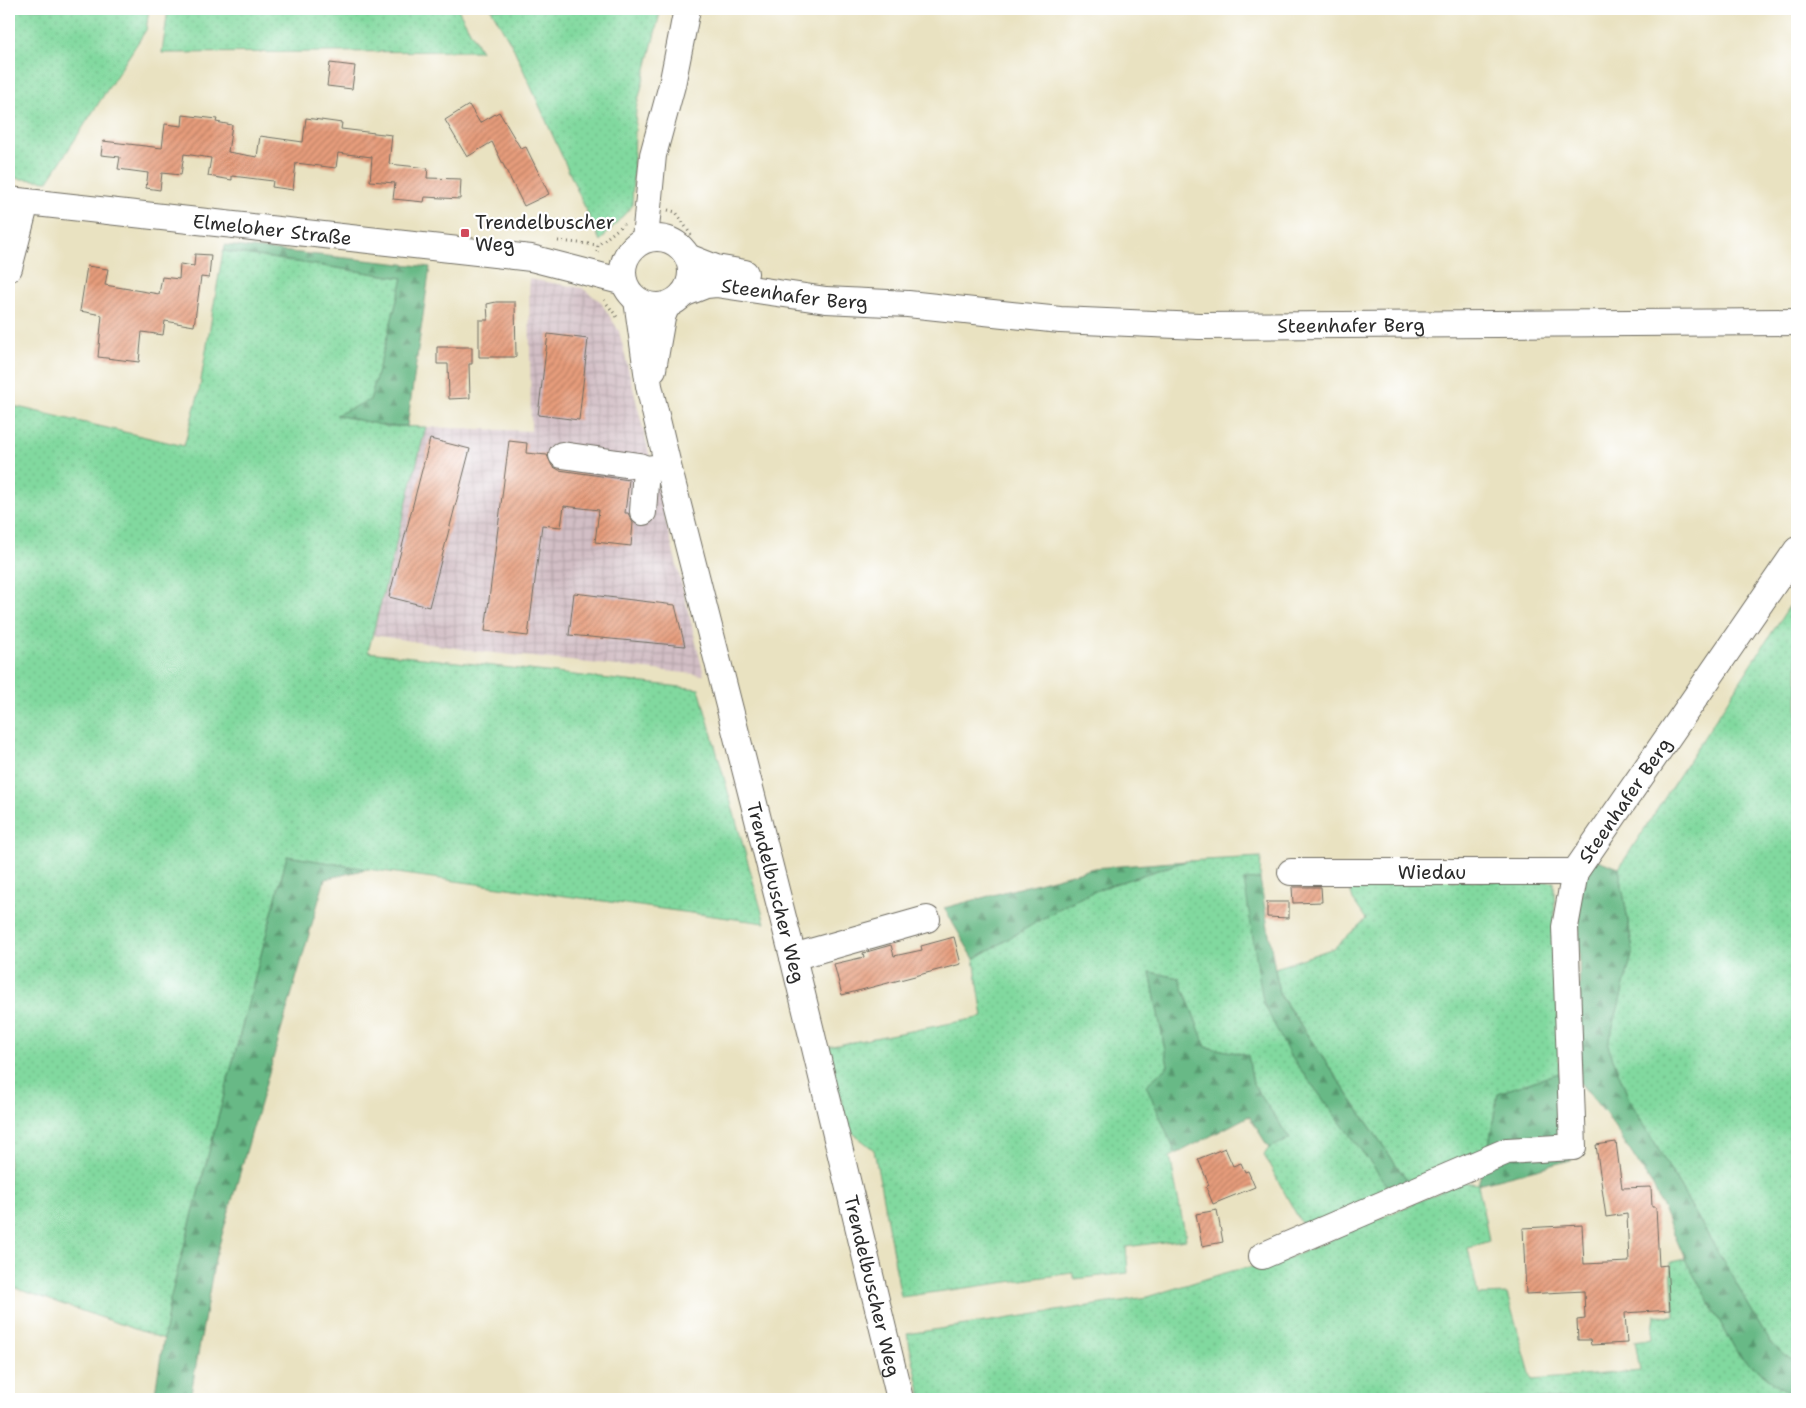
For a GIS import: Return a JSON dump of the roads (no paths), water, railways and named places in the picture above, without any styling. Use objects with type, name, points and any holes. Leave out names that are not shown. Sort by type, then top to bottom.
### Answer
[{"type":"street","points":[[658,246],[666,210],[672,85],[687,9]]},
{"type":"street","points":[[9,268],[17,201]]},
{"type":"street","name":"Elmeloher Straße","points":[[17,201],[537,258],[596,258],[658,246]]},
{"type":"street","points":[[658,246],[692,270],[690,282],[675,299],[653,306],[630,291],[624,262],[658,246]]},
{"type":"street","name":"Steenhafer Berg","points":[[658,246],[716,268],[830,286],[908,304]]},
{"type":"street","name":"Elmeloher Straße","points":[[537,258],[630,291]]},
{"type":"street","name":"Steenhafer Berg","points":[[675,299],[706,285],[716,284],[826,300],[908,304],[1060,320],[1199,326],[1797,322]]},
{"type":"street","name":"Trendelbuscher Weg","points":[[630,291],[649,386],[657,468],[793,957],[900,1399]]},
{"type":"street","name":"Trendelbuscher Weg","points":[[649,386],[662,317],[675,299]]},
{"type":"street","points":[[562,455],[657,468],[642,512]]},
{"type":"street","name":"Steenhafer Berg","points":[[1262,1256],[1507,1151],[1573,1147],[1565,927],[1575,872],[1797,550]]},
{"type":"street","name":"Wiedau","points":[[1290,872],[1575,872]]},
{"type":"street","points":[[793,957],[927,919]]},
{"type":"place","name":"Trendelbuscher Weg","points":[[465,233]]}]
